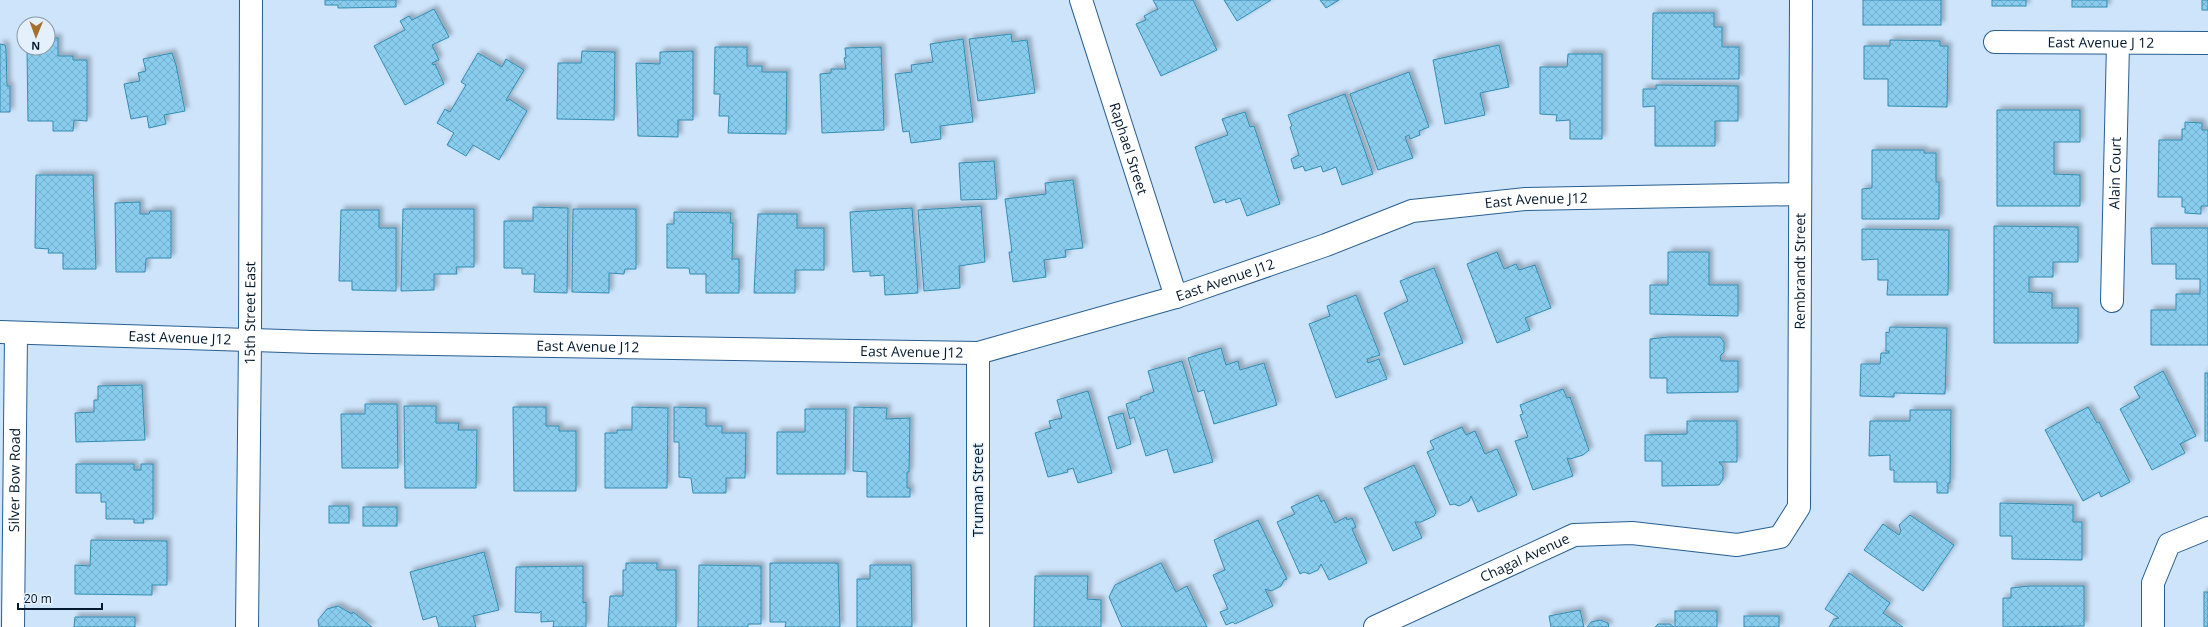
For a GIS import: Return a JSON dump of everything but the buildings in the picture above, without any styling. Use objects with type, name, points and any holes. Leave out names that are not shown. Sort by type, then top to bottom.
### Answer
[{"type":"street","name":"15th Street East","points":[[247,627],[251,0]]},
{"type":"street","name":"Raphael Street","points":[[1081,0],[1176,297]]},
{"type":"street","name":"Rembrandt Street","points":[[1780,537],[1799,507],[1801,0]]},
{"type":"street","name":"East Avenue J 12","points":[[1995,42],[2118,44],[2208,43]]},
{"type":"street","name":"Alain Court","points":[[2112,301],[2118,44]]},
{"type":"street","name":"East Avenue J12","points":[[8,333],[250,341],[978,353],[1176,297],[1326,245],[1412,211],[1526,199],[1800,194]]},
{"type":"street","name":"Silver Bow Road","points":[[8,333],[13,627]]},
{"type":"street","name":"Truman Street","points":[[978,353],[978,627]]},
{"type":"street","points":[[2153,627],[2152,583],[2169,544],[2208,528]]},
{"type":"street","name":"Chagal Avenue","points":[[1375,627],[1574,534],[1632,533],[1737,545],[1780,537]]}]
